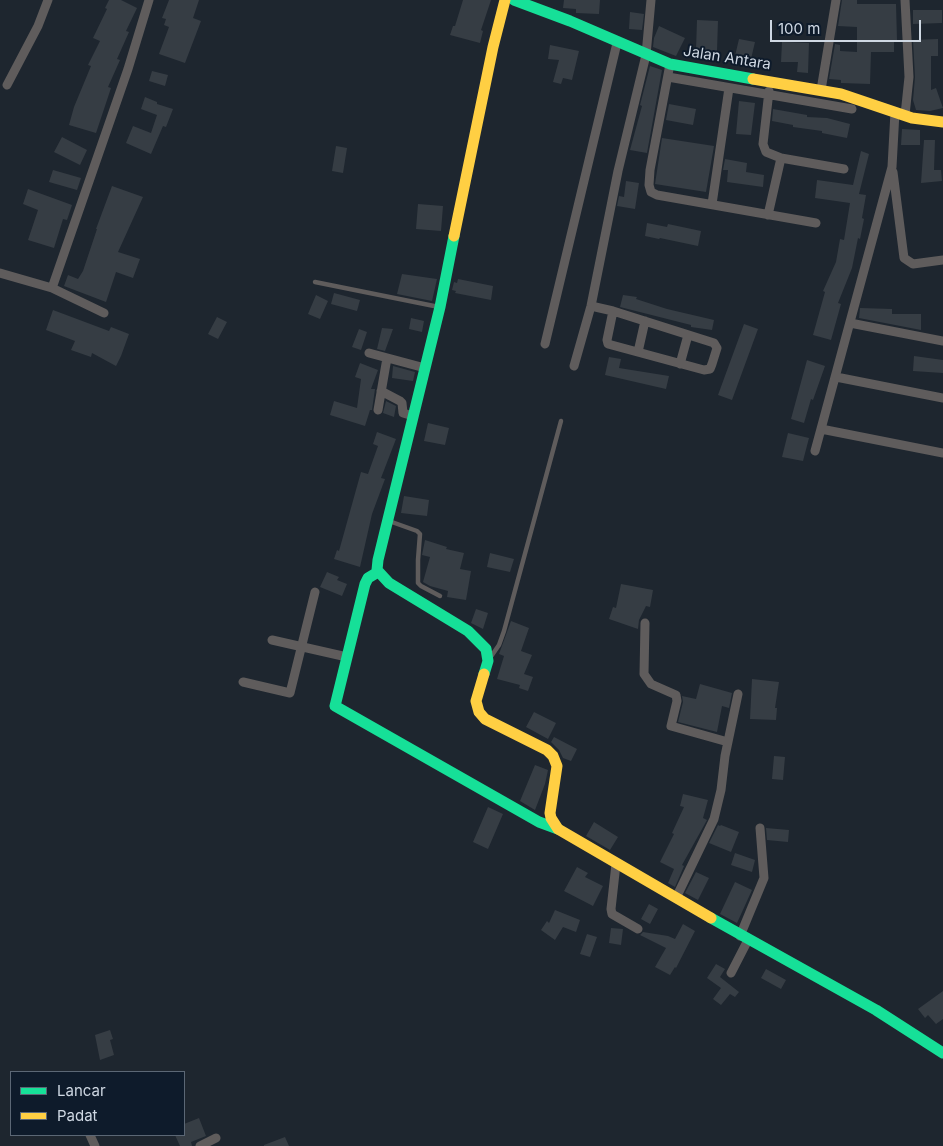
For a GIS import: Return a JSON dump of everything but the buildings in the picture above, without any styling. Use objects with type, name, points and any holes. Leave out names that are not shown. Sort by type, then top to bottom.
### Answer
[{"type":"street","points":[[7,85],[38,26],[48,0]]},
{"type":"street","points":[[52,288],[128,69],[149,0]]},
{"type":"street","points":[[505,0],[493,47],[440,307],[387,521],[378,560],[378,572],[389,583],[460,625],[475,636],[486,649],[488,661],[476,701],[479,712],[485,719],[547,750],[553,756],[557,766],[550,813],[558,828]]},
{"type":"street","name":"Jalan Antara","points":[[514,0],[570,20],[617,43],[670,64],[841,94],[923,121],[943,122]]},
{"type":"street","points":[[574,366],[591,306],[618,171],[646,55],[651,0]]},
{"type":"street","points":[[821,90],[836,0]]},
{"type":"street","points":[[815,451],[892,167],[900,114],[909,77],[905,0]]},
{"type":"street","points":[[545,344],[617,43]]},
{"type":"street","points":[[670,64],[650,170],[650,189],[657,195],[816,223]]},
{"type":"street","points":[[668,77],[852,109]]},
{"type":"street","points":[[769,80],[763,144],[766,152],[781,158],[844,169]]},
{"type":"street","points":[[712,204],[729,88]]},
{"type":"street","points":[[768,216],[781,158]]},
{"type":"street","points":[[892,167],[904,258],[913,264],[943,260]]},
{"type":"street","points":[[0,273],[52,288],[104,313]]},
{"type":"street","points":[[591,306],[613,311],[714,343],[718,348],[712,364],[707,370],[608,344],[606,340],[613,311]]},
{"type":"street","points":[[638,352],[645,321]]},
{"type":"street","points":[[850,323],[943,341]]},
{"type":"street","points":[[680,364],[688,335]]},
{"type":"street","points":[[369,353],[425,368]]},
{"type":"street","points":[[378,410],[387,358]]},
{"type":"street","points":[[836,377],[943,398]]},
{"type":"street","points":[[381,391],[400,400],[403,412],[412,416]]},
{"type":"street","points":[[821,430],[943,453]]},
{"type":"street","points":[[378,572],[368,578],[366,584],[335,706],[539,822],[558,828],[744,938],[876,1010],[943,1053]]},
{"type":"street","points":[[243,682],[290,693],[315,592]]},
{"type":"street","points":[[645,623],[644,674],[651,684],[676,695],[677,701],[671,726],[728,742]]},
{"type":"street","points":[[272,640],[347,657]]},
{"type":"street","points":[[676,898],[714,819],[738,694]]},
{"type":"street","points":[[731,973],[764,878],[760,828]]},
{"type":"street","points":[[616,864],[612,914],[638,929]]},
{"type":"street","points":[[200,1146],[216,1138]]},
{"type":"lane","points":[[316,282],[440,307]]},
{"type":"lane","points":[[488,661],[501,641],[561,421]]},
{"type":"lane","points":[[387,521],[420,534],[418,583],[440,596]]},
{"type":"traffic: fast","points":[[514,0],[570,21],[670,64],[753,79]]},
{"type":"traffic: fast","points":[[454,236],[440,307],[377,570],[389,583],[468,631],[486,649],[488,661],[484,674]]},
{"type":"traffic: fast","points":[[378,572],[368,578],[365,584],[335,706],[539,822],[558,829]]},
{"type":"traffic: fast","points":[[711,918],[876,1010],[943,1053]]},
{"type":"traffic: slow","points":[[454,236],[493,47],[505,0]]},
{"type":"traffic: slow","points":[[753,79],[841,94],[912,118],[943,122]]},
{"type":"traffic: slow","points":[[484,674],[476,701],[479,712],[485,719],[547,750],[553,756],[557,766],[550,813],[558,829],[711,918]]}]
